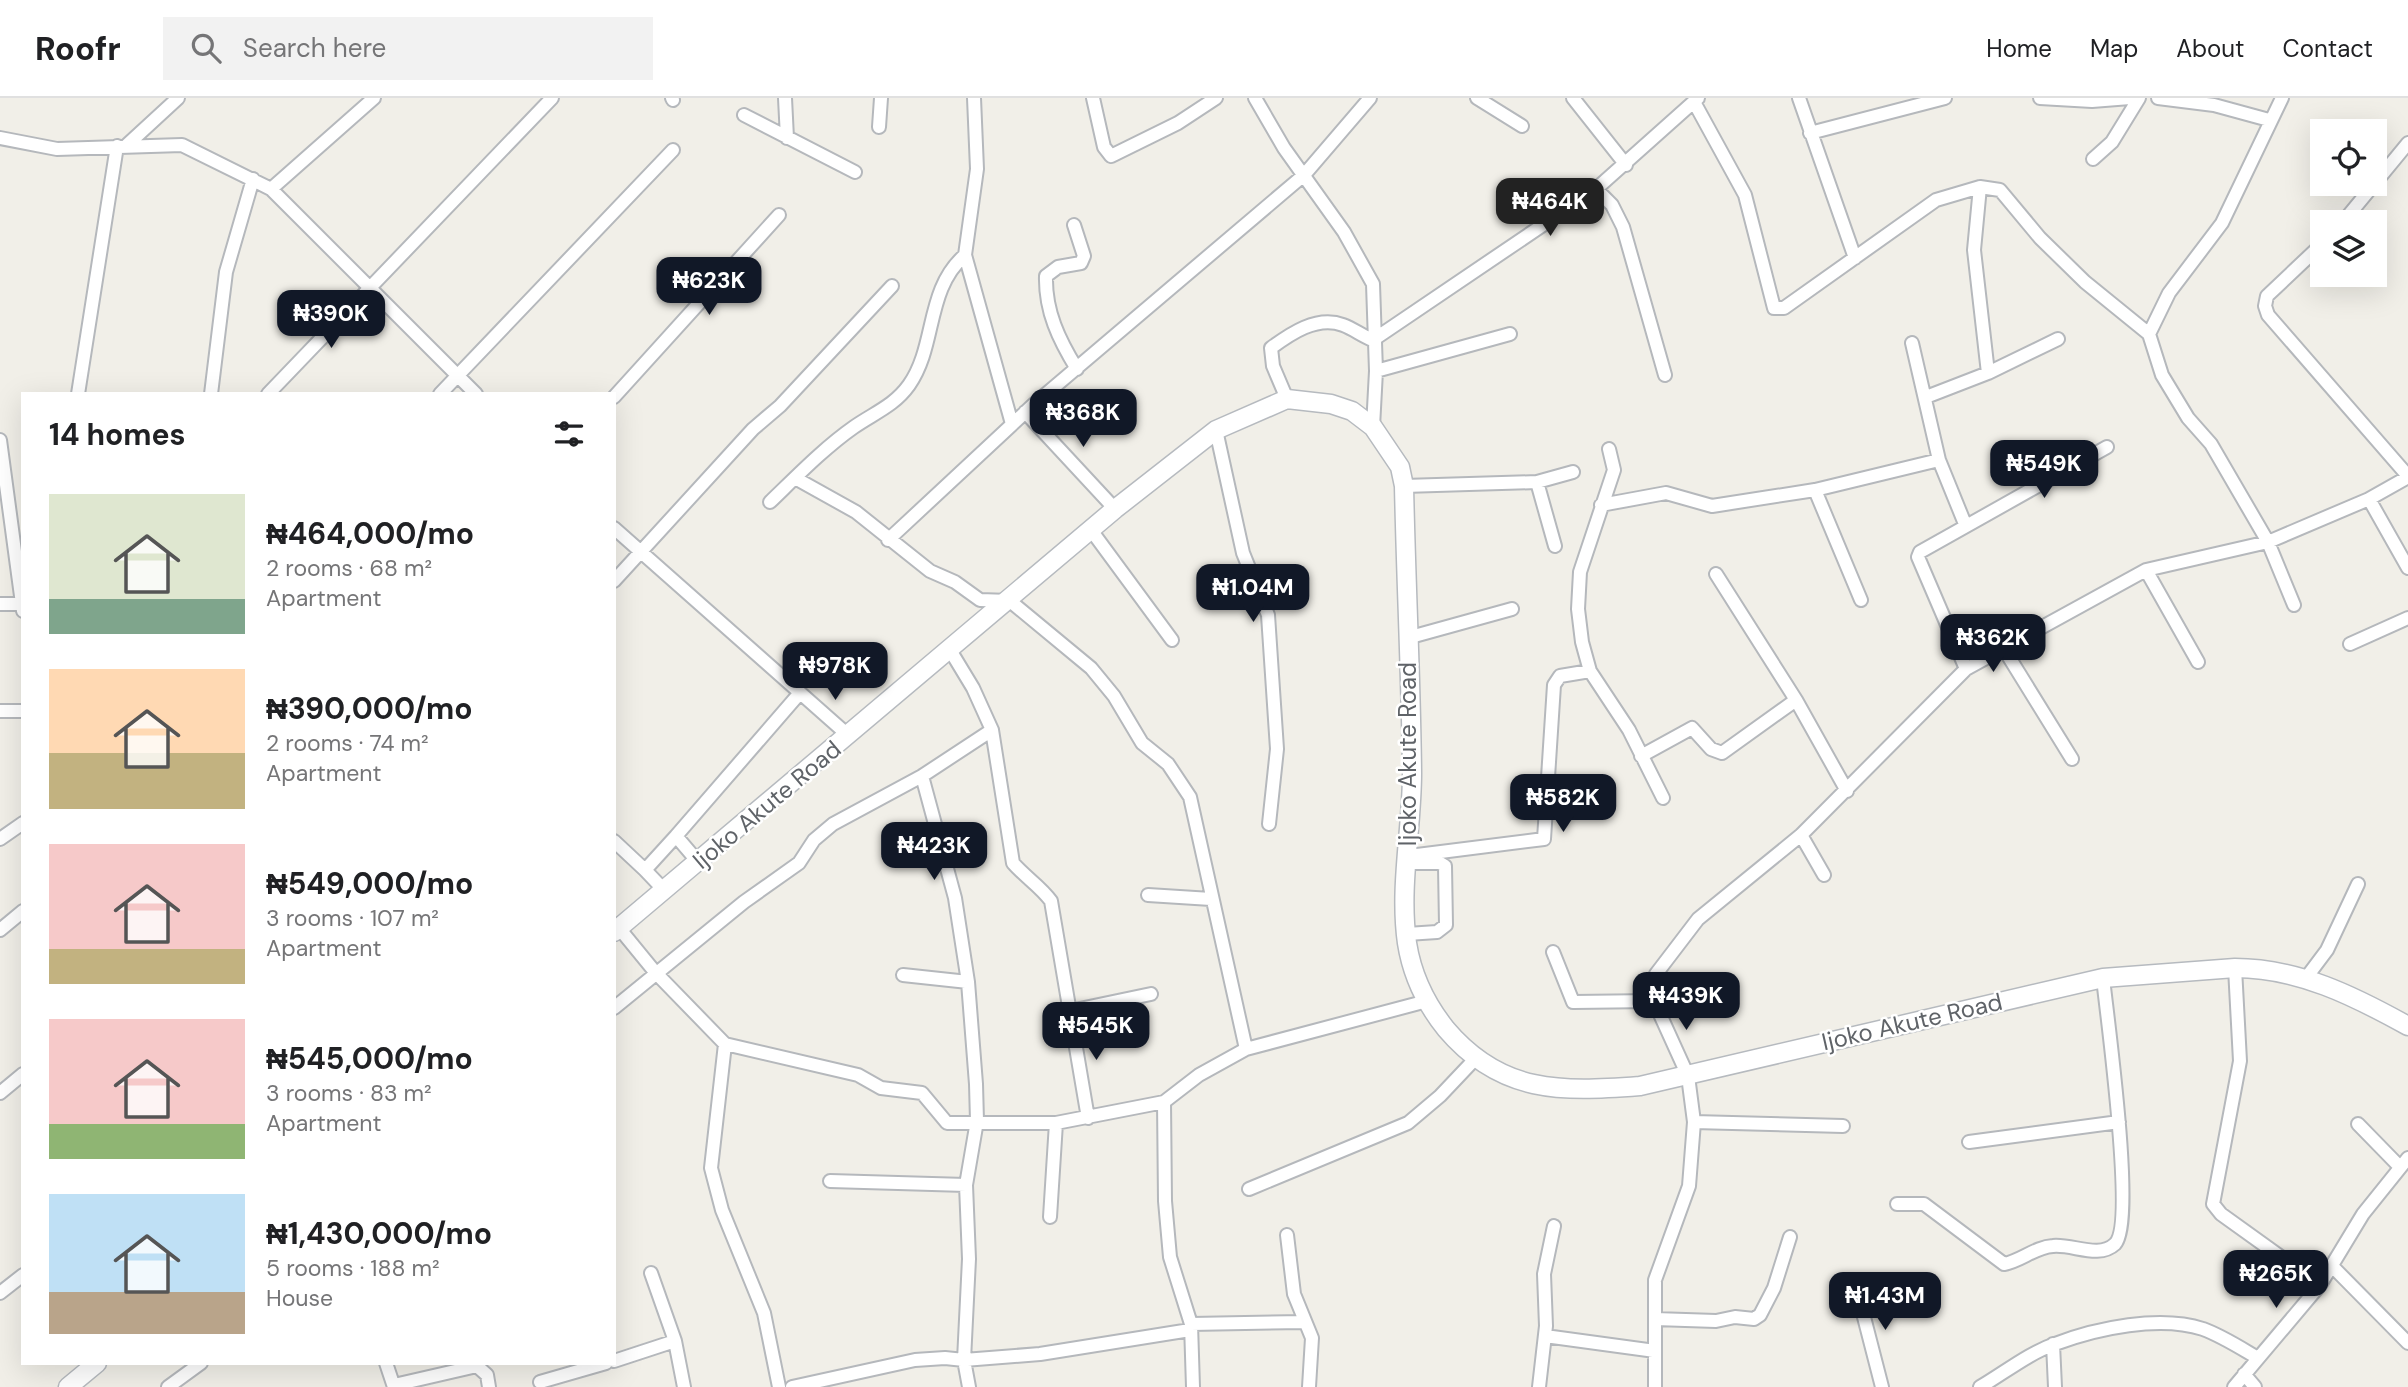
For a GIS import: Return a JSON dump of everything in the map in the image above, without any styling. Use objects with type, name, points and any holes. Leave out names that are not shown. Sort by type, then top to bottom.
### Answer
[{"type":"main road","name":"Ijoko Akute Road","points":[[616,930],[1010,601],[1115,509],[1216,430],[1287,399],[1331,404],[1352,411],[1373,427],[1399,467],[1404,486],[1412,777],[1407,934],[1414,971],[1427,1001],[1440,1021],[1475,1059],[1500,1074],[1529,1084],[1562,1090],[1640,1086],[2103,978],[2235,968],[2253,968],[2306,978],[2342,991],[2408,1026]]},
{"type":"main road","points":[[68,1387],[95,1365]]},
{"type":"street","points":[[78,392],[122,146],[178,98]]},
{"type":"street","points":[[271,189],[374,98]]},
{"type":"street","points":[[270,392],[370,284],[552,98]]},
{"type":"street","points":[[785,98],[787,138]]},
{"type":"street","points":[[879,127],[881,98]]},
{"type":"street","points":[[974,98],[977,169],[965,255],[1012,424]]},
{"type":"street","points":[[1093,98],[1104,146],[1111,156],[1178,122],[1216,98]]},
{"type":"street","points":[[1255,98],[1344,232],[1373,284],[1376,371],[1373,427]]},
{"type":"street","points":[[888,540],[1025,412],[1304,175],[1370,98]]},
{"type":"street","points":[[1573,98],[1626,165]]},
{"type":"street","points":[[1799,98],[1855,258]]},
{"type":"street","points":[[1810,133],[1945,98]]},
{"type":"street","points":[[2040,98],[2092,101],[2130,98]]},
{"type":"street","points":[[2093,159],[2112,142],[2139,98]]},
{"type":"street","points":[[2158,98],[2214,104],[2269,120]]},
{"type":"street","points":[[2149,334],[2169,293],[2222,223],[2269,120],[2282,98]]},
{"type":"street","points":[[1482,99],[1522,127]]},
{"type":"street","points":[[1373,340],[1596,189],[1696,100],[1745,195],[1774,308],[1784,308],[1936,200],[1980,187],[2000,190],[2040,238],[2085,282],[2149,334],[2162,375],[2188,418],[2211,444],[2269,542],[2294,605]]},
{"type":"street","points":[[744,115],[855,172]]},
{"type":"street","points":[[0,138],[57,149],[182,145],[253,179],[271,189],[370,284],[474,392]]},
{"type":"street","points":[[2353,210],[2408,143]]},
{"type":"street","points":[[442,392],[673,150]]},
{"type":"street","points":[[211,392],[226,272],[253,179]]},
{"type":"street","points":[[1980,187],[1975,250],[1988,373]]},
{"type":"street","points":[[1596,189],[1612,205],[1623,227],[1665,375]]},
{"type":"street","points":[[616,395],[779,215]]},
{"type":"street","points":[[1074,225],[1084,256],[1081,263],[1058,267],[1046,276],[1046,290],[1055,333],[1077,369]]},
{"type":"street","points":[[770,502],[853,428],[889,407],[903,394],[916,372],[941,288],[950,269],[965,255]]},
{"type":"street","points":[[1655,1387],[1655,1280],[1689,1186],[1694,1122],[1688,1076],[1654,1001],[1652,988],[1664,960],[1698,919],[1801,835],[1966,669],[2146,570],[2269,542],[2369,499],[2408,476],[2277,326],[2264,306],[2267,296],[2310,255]]},
{"type":"street","points":[[616,580],[642,555],[746,437],[825,360],[892,286]]},
{"type":"street","points":[[1287,399],[1273,366],[1271,348],[1294,331],[1319,323],[1342,324],[1373,340]]},
{"type":"street","points":[[1376,371],[1510,334]]},
{"type":"street","points":[[1926,397],[1988,373],[2058,339]]},
{"type":"street","points":[[1912,343],[1939,460],[1965,524]]},
{"type":"street","points":[[1025,412],[1115,509]]},
{"type":"street","points":[[1216,430],[1243,552],[1268,615],[1277,749],[1269,824]]},
{"type":"street","points":[[0,440],[21,599]]},
{"type":"street","points":[[1966,669],[1918,557],[1920,552],[1965,524],[2107,447]]},
{"type":"street","points":[[1609,449],[1614,470],[1580,572],[1577,609],[1590,671],[1611,700],[1663,798]]},
{"type":"street","points":[[1601,505],[1665,493],[1712,506],[1815,490],[1939,460]]},
{"type":"street","points":[[1404,486],[1537,482],[1573,472]]},
{"type":"street","points":[[795,478],[856,512],[930,571],[955,582],[980,600],[1010,601],[1091,668],[1114,696],[1142,743],[1168,764],[1190,797],[1246,1049]]},
{"type":"street","points":[[1537,482],[1555,546]]},
{"type":"street","points":[[1815,490],[1861,600]]},
{"type":"street","points":[[2369,499],[2408,568]]},
{"type":"street","points":[[616,530],[849,736]]},
{"type":"street","points":[[1091,530],[1172,640]]},
{"type":"street","points":[[2146,570],[2199,662]]},
{"type":"street","points":[[1716,574],[1796,700],[1847,791]]},
{"type":"street","points":[[0,604],[21,607]]},
{"type":"street","points":[[1407,638],[1512,609]]},
{"type":"street","points":[[2350,645],[2408,618]]},
{"type":"street","points":[[2004,649],[2072,759]]},
{"type":"street","points":[[950,650],[973,688],[992,730],[1013,863],[1023,876],[1040,886],[1051,901],[1088,1118]]},
{"type":"street","points":[[1408,859],[1544,839],[1554,685],[1560,676],[1590,671]]},
{"type":"street","points":[[645,870],[799,694]]},
{"type":"street","points":[[1641,756],[1692,728],[1711,750],[1722,753],[1796,700]]},
{"type":"street","points":[[0,711],[21,711]]},
{"type":"street","points":[[616,1006],[744,902],[799,863],[814,840],[833,824],[922,776],[992,730]]},
{"type":"street","points":[[922,776],[955,898],[968,982],[977,1121],[967,1185],[969,1259],[964,1317],[964,1360],[969,1387]]},
{"type":"street","points":[[0,839],[21,824]]},
{"type":"street","points":[[1801,835],[1824,876]]},
{"type":"street","points":[[676,836],[699,863]]},
{"type":"street","points":[[616,843],[665,891]]},
{"type":"street","points":[[1407,934],[1437,932],[1446,925],[1445,866],[1408,859]]},
{"type":"street","points":[[2306,978],[2327,950],[2358,884]]},
{"type":"street","points":[[1148,895],[1211,899]]},
{"type":"street","points":[[0,930],[21,913]]},
{"type":"street","points":[[616,930],[725,1044],[858,1075],[881,1087],[922,1093],[947,1123],[1056,1123],[1164,1102],[1199,1076],[1246,1049],[1427,1001]]},
{"type":"street","points":[[1553,952],[1573,1002],[1654,1001]]},
{"type":"street","points":[[2235,968],[2240,1061],[2213,1204],[2221,1214],[2320,1285]]},
{"type":"street","points":[[903,975],[968,982]]},
{"type":"street","points":[[1897,1203],[1924,1204],[2004,1264],[2021,1261],[2037,1250],[2052,1245],[2098,1251],[2114,1245],[2121,1235],[2123,1192],[2119,1122],[2103,978]]},
{"type":"street","points":[[1070,1012],[1151,993]]},
{"type":"street","points":[[725,1044],[710,1168],[722,1210],[764,1313],[779,1387]]},
{"type":"street","points":[[1249,1189],[1408,1123],[1440,1096],[1475,1059]]},
{"type":"street","points":[[0,1093],[21,1076]]},
{"type":"street","points":[[1164,1102],[1165,1201],[1170,1257],[1191,1327],[1193,1387]]},
{"type":"street","points":[[1694,1122],[1843,1126]]},
{"type":"street","points":[[1969,1142],[2119,1122]]},
{"type":"street","points":[[1050,1217],[1056,1123]]},
{"type":"street","points":[[2234,1387],[2256,1357],[2320,1285],[2363,1214],[2403,1162],[2358,1124]]},
{"type":"street","points":[[830,1181],[967,1185]]},
{"type":"street","points":[[1539,1387],[1545,1336],[1544,1274],[1554,1226]]},
{"type":"street","points":[[1287,1235],[1294,1294],[1312,1338],[1310,1387]]},
{"type":"street","points":[[1656,1319],[1754,1319],[1760,1315],[1774,1288],[1790,1237]]},
{"type":"street","points":[[2332,1266],[2408,1343]]},
{"type":"street","points":[[651,1273],[675,1342],[684,1387]]},
{"type":"street","points":[[0,1293],[21,1277]]},
{"type":"street","points":[[1856,1286],[1882,1387]]},
{"type":"street","points":[[792,1387],[915,1360],[964,1360],[1040,1354],[1191,1327],[1304,1322]]},
{"type":"street","points":[[1980,1387],[2053,1344],[2107,1330],[2174,1324],[2203,1329],[2256,1357]]},
{"type":"street","points":[[1545,1336],[1655,1351]]},
{"type":"street","points":[[616,1360],[675,1342]]},
{"type":"street","points":[[2053,1344],[2055,1387]]},
{"type":"street","points":[[168,1387],[198,1365]]},
{"type":"street","points":[[387,1365],[394,1386],[477,1366],[487,1375],[489,1387]]},
{"type":"street","points":[[540,1382],[599,1365]]},
{"type":"street","points":[[2244,1374],[2255,1387]]}]
